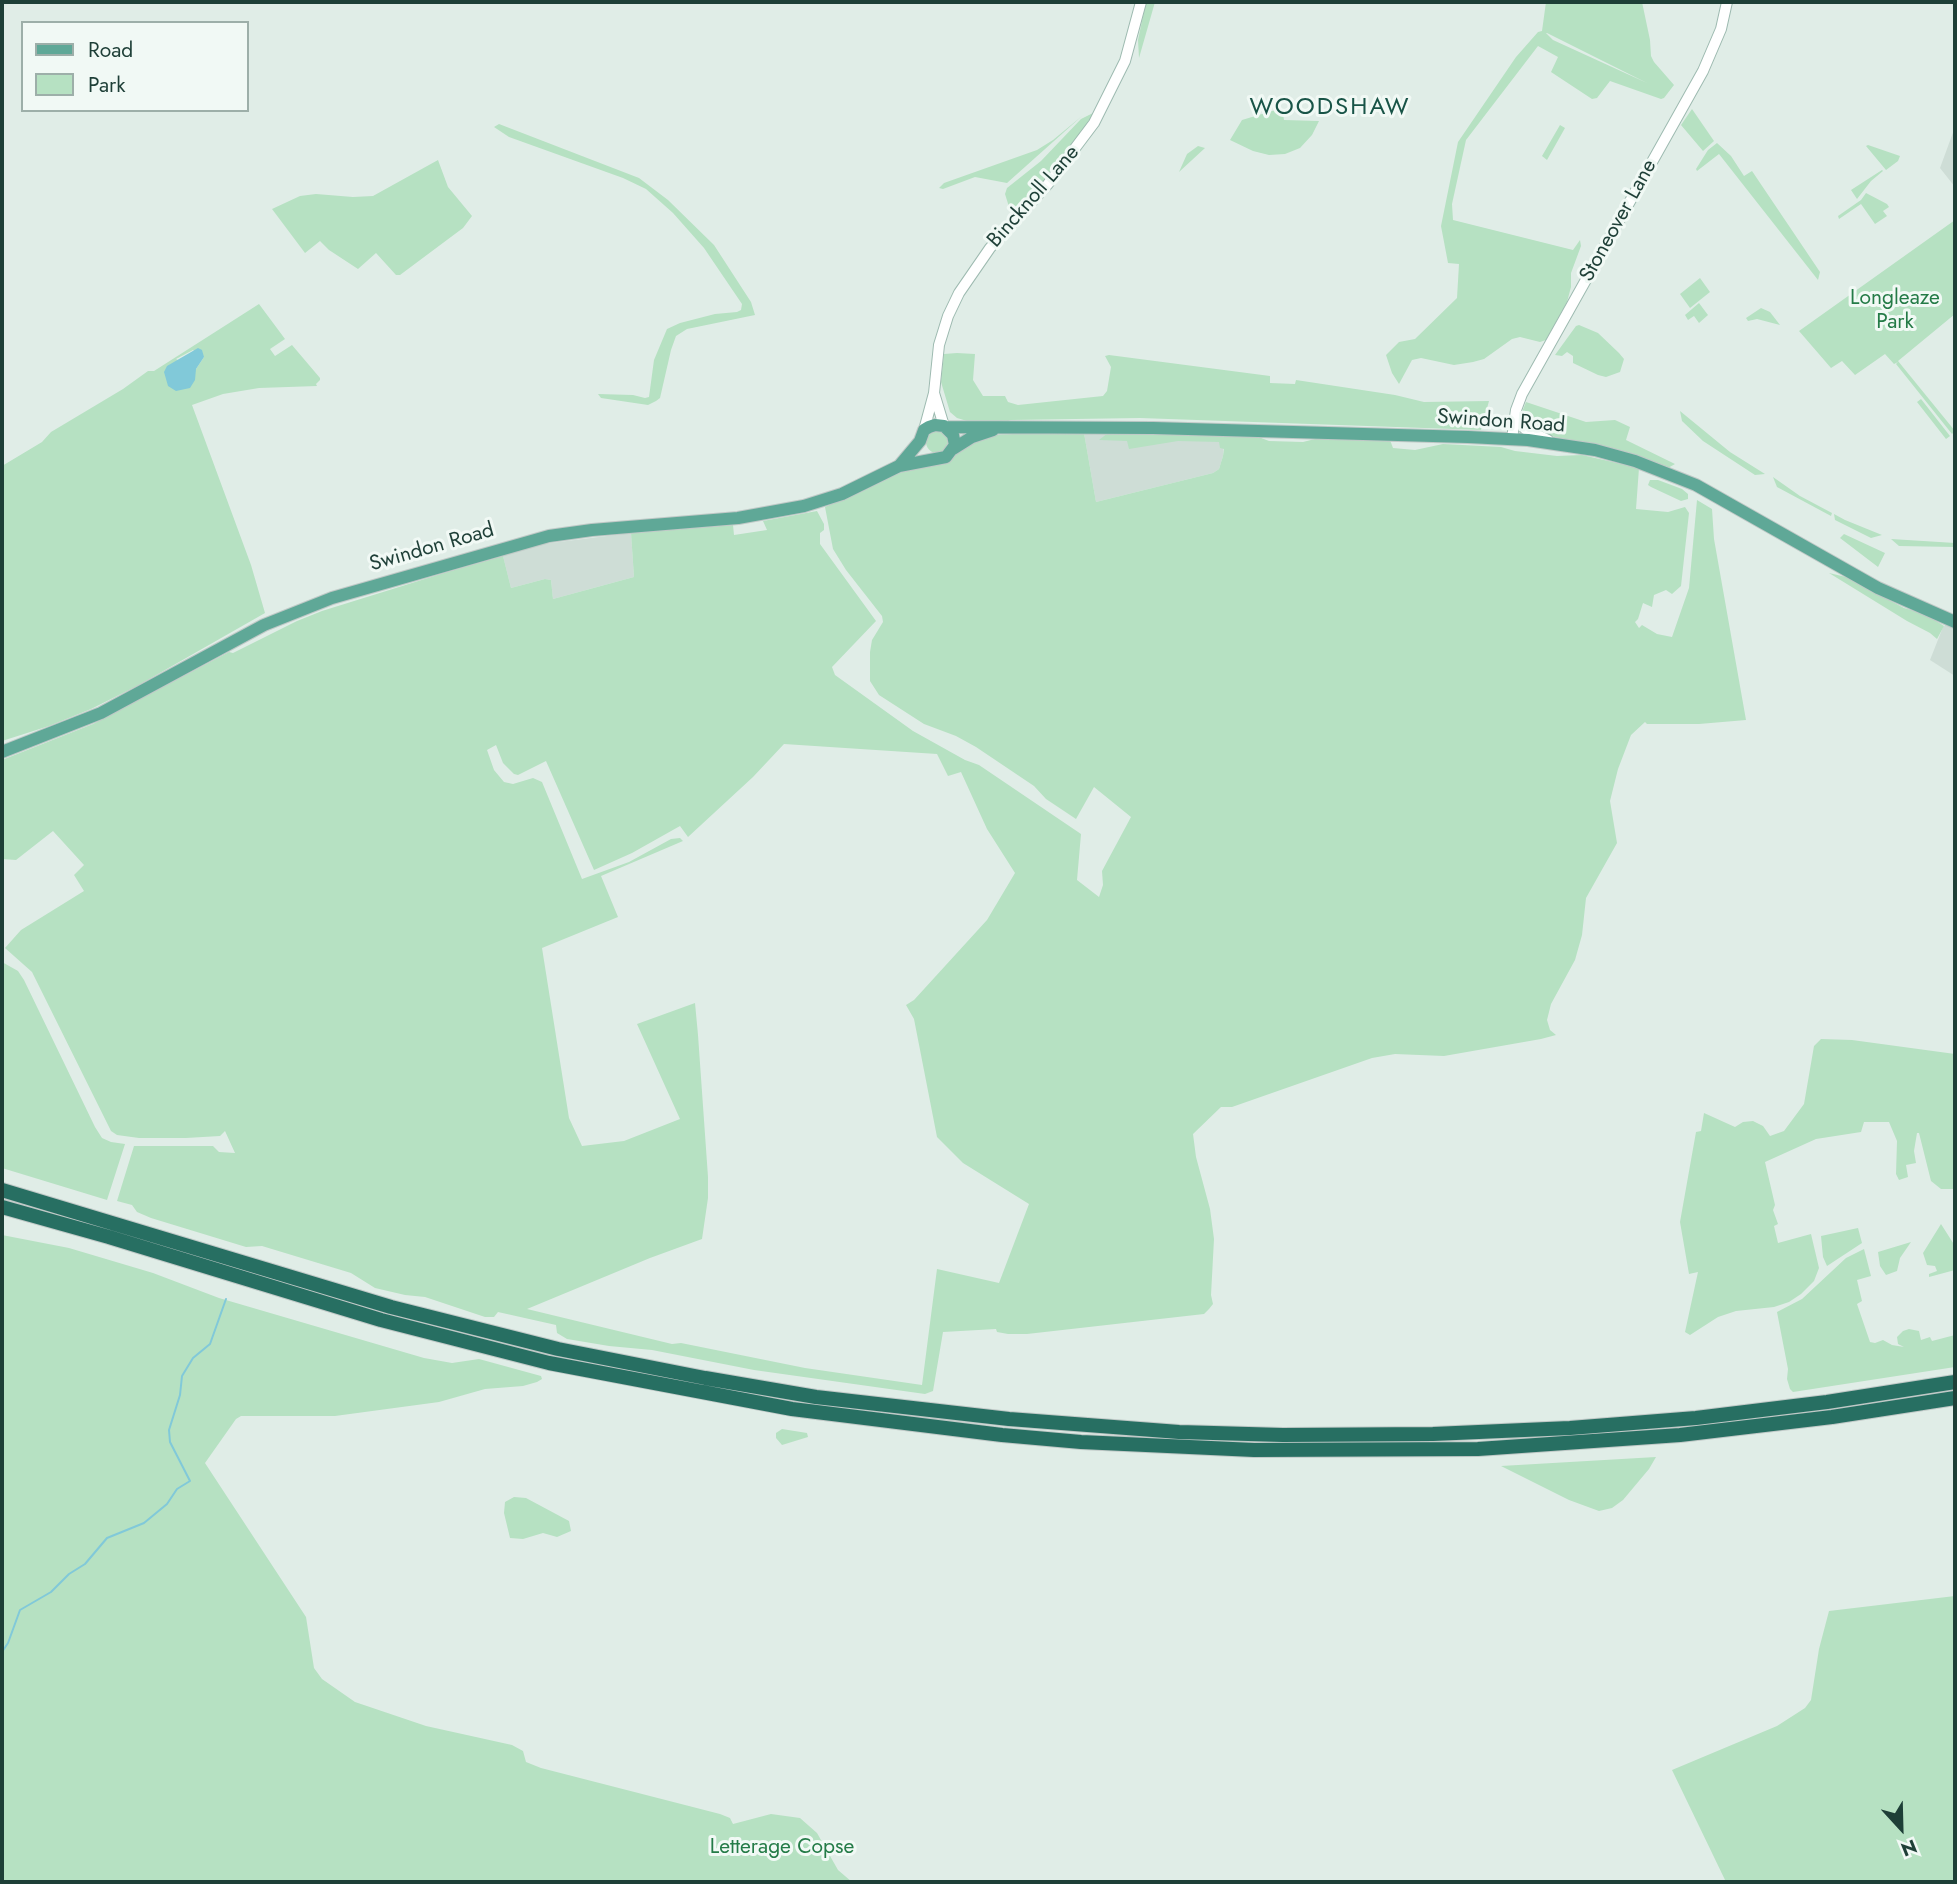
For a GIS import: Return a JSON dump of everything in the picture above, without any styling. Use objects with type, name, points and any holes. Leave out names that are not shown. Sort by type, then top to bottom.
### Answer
[{"type":"highway","points":[[2,1190],[391,1307],[558,1349],[816,1397],[944,1413],[1179,1432],[1283,1435],[1433,1434],[1570,1428],[1696,1418],[1827,1402],[1955,1382]]},
{"type":"highway","points":[[2,1207],[381,1320],[549,1363],[792,1409],[1002,1435],[1081,1442],[1254,1450],[1478,1449],[1720,1431],[1955,1398]]},
{"type":"main road","points":[[932,425],[945,426],[954,438],[953,449],[946,457],[933,459],[922,451],[922,436],[932,425]]},
{"type":"main road","name":"Swindon Road","points":[[945,426],[1512,439],[1557,444],[1626,458],[1696,485],[1878,588],[1955,622]]},
{"type":"main road","name":"Swindon Road","points":[[953,449],[978,434],[1004,428]]},
{"type":"main road","name":"Swindon Road","points":[[898,466],[922,436]]},
{"type":"main road","name":"Swindon Road","points":[[2,752],[101,713],[275,619],[332,598],[542,538],[592,530],[738,518],[804,506],[832,498],[898,466],[933,459]]},
{"type":"street","name":"Bincknoll Lane","points":[[922,436],[934,393],[939,345],[959,293],[990,247],[1055,176],[1094,124],[1125,61],[1140,2]]},
{"type":"street","name":"Stoneover Lane","points":[[1512,439],[1515,416],[1525,387],[1703,71],[1721,29],[1727,2]]},
{"type":"street","name":"Bincknoll Lane","points":[[934,393],[945,426]]},
{"type":"street","points":[[1515,416],[1526,430],[1557,444]]},
{"type":"shaded area","points":[[1955,127],[1955,187],[1940,168]]},
{"type":"shaded area","points":[[1225,432],[1223,456],[1219,469],[1213,473],[1096,502],[1084,433]]},
{"type":"shaded area","points":[[631,533],[634,577],[553,599],[551,580],[545,579],[511,588],[503,556],[506,554],[543,544]]},
{"type":"shaded area","points":[[1947,624],[1955,626],[1955,676],[1930,660],[1943,627]]},
{"type":"green space","points":[[1146,2],[1155,2],[1139,58],[1138,40]]},
{"type":"green space","points":[[1546,2],[1642,2],[1651,56],[1674,85],[1661,99],[1610,81],[1597,98],[1592,99],[1551,72],[1558,57],[1538,46],[1466,140],[1452,204],[1453,220],[1573,250],[1580,240],[1581,246],[1571,273],[1567,302],[1546,340],[1540,342],[1520,337],[1512,339],[1484,359],[1454,365],[1421,358],[1412,360],[1399,384],[1386,355],[1399,342],[1415,339],[1457,298],[1459,264],[1448,263],[1441,226],[1458,142],[1516,57],[1538,32],[1542,31]],"holes":[[[1546,33],[1647,83],[1553,40]]]},
{"type":"green space","points":[[1282,108],[1284,120],[1319,121],[1312,135],[1300,148],[1285,154],[1269,155],[1230,140],[1242,120]]},
{"type":"green space","points":[[1692,109],[1714,141],[1703,151],[1681,125]]},
{"type":"green space","points":[[1093,113],[1078,141],[1047,178],[1020,209],[1010,210],[1005,194],[1007,188],[1041,161],[1081,119]]},
{"type":"green space","points":[[1082,116],[1007,183],[975,177],[943,189],[939,188],[944,183],[1037,150]]},
{"type":"green space","points":[[499,124],[639,178],[668,200],[714,245],[751,302],[755,315],[687,329],[676,336],[660,398],[656,401],[648,405],[601,398],[598,394],[649,397],[654,360],[667,329],[715,314],[737,312],[741,310],[742,304],[704,248],[673,213],[646,189],[623,178],[509,137],[494,127]]},
{"type":"green space","points":[[1560,125],[1565,128],[1547,160],[1542,156]]},
{"type":"green space","points":[[1717,143],[1731,156],[1744,176],[1752,171],[1820,272],[1818,280],[1719,154],[1697,171],[1708,150]]},
{"type":"green space","points":[[1198,146],[1205,148],[1179,172],[1187,154]]},
{"type":"green space","points":[[1866,146],[1900,156],[1898,161],[1886,170]]},
{"type":"green space","points":[[438,160],[448,187],[472,216],[463,228],[400,275],[396,275],[376,253],[358,269],[320,241],[305,253],[272,209],[300,196],[373,196]]},
{"type":"green space","points":[[1883,171],[1857,199],[1851,190]]},
{"type":"green space","points":[[1866,193],[1887,204],[1889,207],[1883,211],[1887,216],[1875,224],[1861,204],[1839,219],[1838,216],[1861,200]]},
{"type":"green space","name":"Longleaze Park","points":[[1955,220],[1955,314],[1898,361],[1955,431],[1952,434],[1896,364],[1898,362],[1894,364],[1885,354],[1855,375],[1842,361],[1831,368],[1799,331]]},
{"type":"green space","points":[[1700,278],[1710,292],[1690,308],[1680,294]]},
{"type":"green space","points":[[1699,303],[1708,315],[1699,323],[1694,316],[1688,320],[1685,315]]},
{"type":"green space","points":[[259,304],[285,339],[270,349],[275,356],[292,345],[320,378],[317,386],[259,388],[223,394],[192,405],[251,565],[265,613],[91,709],[2,741],[2,466],[148,371],[154,371]],"holes":[[[193,350],[204,357],[196,369],[176,359]]]},
{"type":"green space","points":[[1761,308],[1770,312],[1780,325],[1757,319],[1748,321],[1746,318]]},
{"type":"green space","points":[[1579,325],[1598,333],[1619,353],[1624,359],[1620,372],[1606,377],[1598,375],[1573,363],[1573,356],[1567,352],[1562,356],[1555,355]]},
{"type":"green space","points":[[944,354],[975,354],[973,380],[983,396],[1005,396],[1008,402],[1018,405],[1103,396],[1107,391],[1111,367],[1105,356],[1109,355],[1270,376],[1270,383],[1295,384],[1296,380],[1424,402],[1489,401],[1481,430],[1140,418],[1011,420],[1003,423],[967,421],[950,412],[941,382]]},
{"type":"green space","points":[[1921,399],[1950,436],[1946,439],[1917,402]]},
{"type":"green space","points":[[1526,402],[1586,422],[1615,420],[1630,427],[1626,440],[1675,464],[1668,468],[1661,467],[1619,451],[1546,435],[1523,421],[1522,412]]},
{"type":"green space","points":[[1680,411],[1730,452],[1765,474],[1755,475],[1703,441],[1682,421]]},
{"type":"green space","points":[[937,431],[945,434],[948,442],[945,450],[937,453],[929,450],[926,442],[929,434]]},
{"type":"green space","points":[[1084,433],[1096,502],[1213,473],[1219,469],[1223,456],[1224,449],[1220,448],[1219,442],[1178,441],[1129,449],[1127,441],[1099,440],[1108,433],[1256,436],[1269,441],[1303,442],[1319,438],[1390,440],[1393,448],[1415,450],[1443,444],[1501,447],[1557,456],[1582,455],[1639,468],[1636,509],[1668,512],[1685,507],[1689,513],[1681,586],[1672,594],[1666,590],[1654,595],[1652,607],[1643,603],[1635,622],[1639,628],[1642,625],[1657,634],[1672,637],[1689,588],[1697,500],[1712,509],[1714,539],[1746,720],[1699,724],[1645,722],[1631,735],[1610,801],[1617,843],[1586,898],[1582,935],[1575,960],[1551,1004],[1547,1020],[1550,1030],[1556,1035],[1444,1056],[1395,1054],[1372,1058],[1232,1107],[1221,1107],[1193,1134],[1214,1239],[1211,1295],[1213,1304],[1204,1314],[1027,1334],[1008,1334],[997,1332],[996,1329],[943,1332],[933,1391],[925,1394],[754,1370],[652,1350],[567,1339],[557,1333],[556,1325],[498,1312],[494,1317],[485,1317],[425,1297],[375,1288],[351,1273],[262,1246],[246,1247],[151,1218],[137,1212],[132,1205],[117,1201],[134,1146],[213,1146],[219,1152],[235,1153],[225,1131],[220,1136],[139,1138],[117,1135],[111,1131],[32,972],[5,948],[21,930],[84,891],[74,875],[84,865],[53,831],[16,860],[2,859],[2,760],[93,724],[229,652],[233,653],[297,621],[444,573],[503,556],[511,588],[545,579],[551,580],[553,599],[634,577],[631,533],[733,525],[734,535],[767,530],[763,521],[817,511],[824,524],[824,530],[820,533],[820,544],[876,621],[832,667],[835,675],[913,731],[979,765],[1081,834],[1077,880],[1099,897],[1103,885],[1102,871],[1131,817],[1094,787],[1076,819],[1046,799],[1034,786],[976,747],[924,724],[879,695],[870,681],[870,652],[872,640],[883,622],[882,616],[833,549],[825,507],[910,467],[945,464],[969,443],[989,435]],"holes":[[[784,744],[937,754],[948,776],[961,772],[987,829],[1015,873],[987,920],[914,1000],[906,1005],[914,1019],[937,1137],[963,1163],[1029,1204],[999,1283],[937,1269],[922,1385],[805,1368],[681,1343],[672,1344],[527,1309],[702,1239],[708,1177],[698,1035],[695,1003],[637,1024],[680,1119],[624,1141],[582,1146],[569,1118],[542,948],[618,917],[601,876],[683,841],[680,838],[671,839],[629,862],[582,879],[542,782],[533,778],[513,784],[504,782],[494,770],[487,750],[496,745],[503,763],[518,775],[546,761],[594,870],[632,853],[680,826],[688,837],[753,777]]]},
{"type":"green space","points":[[1773,477],[1800,496],[1832,513],[1831,516],[1777,487]]},
{"type":"green space","points":[[1650,480],[1658,480],[1682,489],[1688,494],[1688,499],[1681,501],[1651,487],[1648,485]]},
{"type":"green space","points":[[1834,514],[1882,535],[1871,538],[1835,520]]},
{"type":"green space","points":[[1844,534],[1885,553],[1878,567],[1840,538]]},
{"type":"green space","points":[[1891,539],[1955,543],[1955,547],[1899,546]]},
{"type":"green space","points":[[1829,573],[1846,577],[1904,608],[1925,614],[1944,626],[1937,639]]},
{"type":"green space","points":[[2,962],[18,971],[24,980],[102,1138],[125,1144],[107,1200],[2,1168]]},
{"type":"green space","points":[[1821,1039],[1852,1040],[1955,1054],[1955,1189],[1941,1189],[1931,1181],[1919,1133],[1914,1151],[1916,1163],[1906,1165],[1908,1177],[1899,1180],[1896,1174],[1897,1141],[1889,1122],[1864,1122],[1861,1132],[1816,1139],[1765,1162],[1775,1205],[1773,1210],[1778,1224],[1774,1226],[1778,1243],[1811,1234],[1819,1268],[1814,1281],[1789,1302],[1774,1307],[1736,1311],[1718,1317],[1690,1335],[1685,1332],[1698,1272],[1689,1274],[1680,1222],[1696,1132],[1701,1131],[1704,1113],[1735,1127],[1743,1122],[1753,1121],[1763,1126],[1770,1136],[1784,1131],[1804,1104],[1814,1046]]},
{"type":"green space","points":[[1941,1224],[1955,1246],[1955,1270],[1929,1277],[1929,1274],[1937,1271],[1935,1266],[1927,1265],[1923,1253]]},
{"type":"green space","points":[[1858,1228],[1862,1243],[1827,1266],[1823,1257],[1821,1236]]},
{"type":"green space","name":"Letterage Copse","points":[[2,1235],[69,1248],[153,1273],[219,1298],[424,1358],[452,1363],[479,1359],[541,1376],[542,1379],[537,1382],[523,1386],[485,1389],[439,1402],[335,1416],[241,1416],[236,1419],[205,1463],[306,1617],[314,1668],[322,1679],[355,1702],[426,1726],[512,1745],[523,1751],[526,1762],[541,1768],[720,1814],[730,1818],[733,1824],[771,1814],[800,1818],[817,1833],[838,1870],[852,1882],[2,1882]]},
{"type":"green space","points":[[1911,1242],[1900,1258],[1897,1271],[1886,1275],[1880,1266],[1878,1252]]},
{"type":"green space","points":[[1864,1249],[1871,1276],[1857,1280],[1862,1301],[1857,1304],[1870,1342],[1883,1340],[1904,1347],[1898,1344],[1897,1337],[1909,1329],[1919,1331],[1921,1340],[1930,1337],[1932,1341],[1955,1335],[1955,1367],[1793,1392],[1787,1379],[1788,1369],[1777,1312],[1802,1299],[1846,1258]]},
{"type":"green space","points":[[782,1429],[807,1433],[808,1437],[782,1445],[776,1438],[776,1433]]},
{"type":"green space","points":[[1656,1457],[1623,1500],[1612,1508],[1599,1511],[1569,1500],[1501,1466]]},
{"type":"green space","points":[[514,1497],[526,1498],[569,1521],[571,1531],[557,1537],[543,1533],[523,1539],[510,1538],[504,1513],[505,1502]]},
{"type":"green space","points":[[1955,1596],[1955,1882],[1726,1882],[1672,1770],[1777,1726],[1805,1708],[1811,1700],[1819,1649],[1829,1611]]},
{"type":"water","points":[[198,348],[202,350],[204,357],[196,369],[195,380],[190,388],[176,391],[168,386],[164,372],[167,366]]},
{"type":"waterway","points":[[2,1652],[20,1610],[51,1592],[69,1574],[85,1564],[107,1538],[144,1523],[167,1504],[177,1489],[190,1481],[170,1442],[169,1430],[180,1395],[182,1376],[193,1358],[210,1344],[226,1299]]},
{"type":"district","name":"WOODSHAW","points":[[1330,108]]}]
